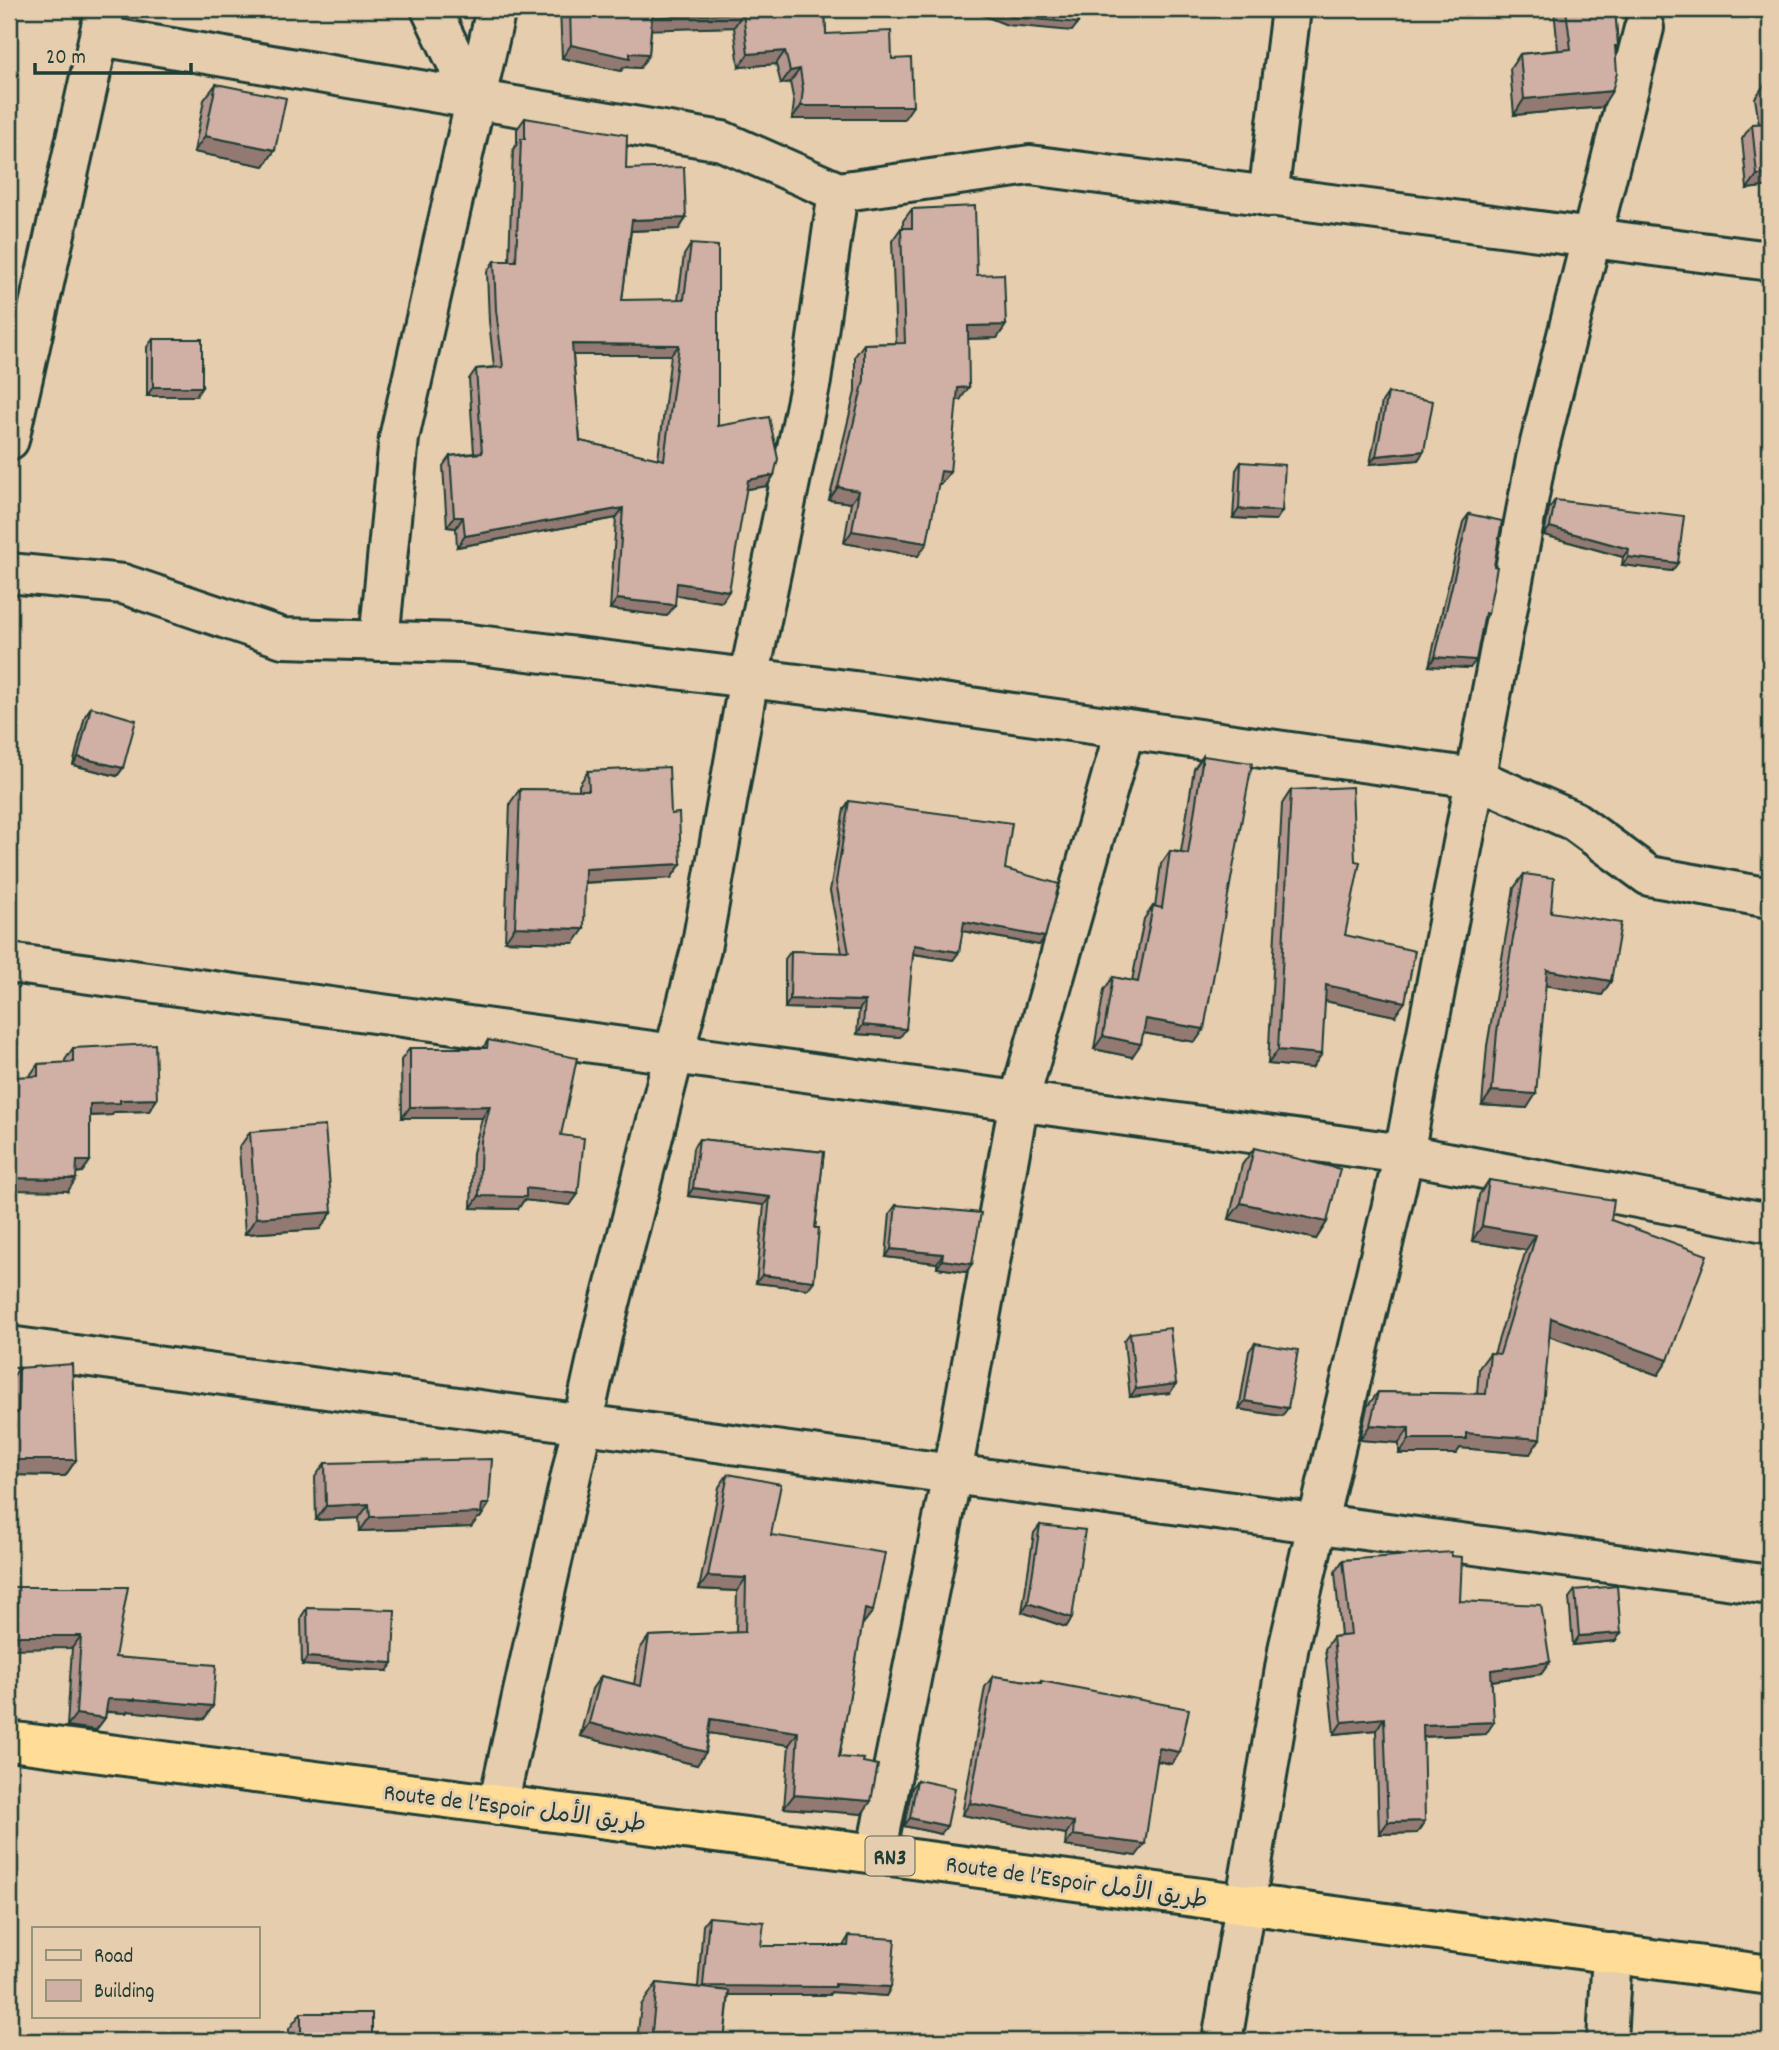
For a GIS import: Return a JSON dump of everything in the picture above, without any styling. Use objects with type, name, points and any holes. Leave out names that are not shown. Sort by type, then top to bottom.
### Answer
[{"type":"highway","name":"Route de l’Espoir طريق الأمل","points":[[9,1741],[876,1854],[1770,1975]]},
{"type":"street","points":[[431,9],[474,99]]},
{"type":"street","points":[[379,640],[399,438],[496,9]]},
{"type":"street","points":[[1268,197],[1291,9]]},
{"type":"street","points":[[9,440],[103,22],[474,99],[722,141],[838,192],[1030,165],[1770,261]]},
{"type":"street","points":[[1222,2041],[1289,1645],[1404,1154],[1536,459],[1644,28]]},
{"type":"street","points":[[498,1805],[603,1331],[701,948],[749,678],[811,381],[838,192]]},
{"type":"street","points":[[9,573],[124,584],[283,638],[462,643],[871,693],[1475,778],[1574,821],[1649,876],[1770,898]]},
{"type":"street","points":[[876,1854],[952,1474],[1019,1101],[1125,729]]},
{"type":"street","points":[[9,963],[1404,1154],[1770,1223]]},
{"type":"street","points":[[9,1346],[1770,1586]]},
{"type":"street","points":[[1607,2041],[1612,1953]]},
{"type":"building","points":[[570,9],[825,9],[826,34],[891,31],[892,59],[911,58],[913,106],[801,106],[803,89],[800,69],[790,71],[785,51],[748,54],[743,13],[652,17],[649,54],[630,53],[630,58],[571,45]]},
{"type":"building","points":[[993,9],[1079,9],[1078,23],[1013,17]]},
{"type":"building","points":[[1566,9],[1615,9],[1618,46],[1615,46],[1617,73],[1612,91],[1524,99],[1520,54],[1571,49]]},
{"type":"building","points":[[216,84],[286,98],[275,150],[205,136]]},
{"type":"building","points":[[1765,84],[1770,84],[1770,123]]},
{"type":"building","points":[[525,118],[627,135],[626,169],[684,167],[686,218],[632,220],[622,300],[684,299],[691,244],[718,246],[718,426],[769,417],[778,459],[774,475],[748,480],[729,591],[677,583],[675,605],[617,599],[623,508],[465,536],[463,517],[454,517],[450,456],[482,453],[476,369],[503,367],[496,310],[494,261],[516,261],[521,139],[525,139]],"holes":[[[572,344],[679,345],[664,460],[580,441]]]},
{"type":"building","points":[[1770,123],[1770,174],[1757,175],[1752,124]]},
{"type":"building","points":[[975,206],[977,275],[1004,274],[1006,325],[968,326],[969,387],[958,388],[950,472],[941,471],[927,543],[852,531],[859,491],[838,487],[864,380],[864,344],[905,343],[901,228],[912,228],[912,209]]},
{"type":"building","points":[[153,339],[202,339],[202,387],[153,387]]},
{"type":"building","points":[[1388,393],[1433,401],[1424,451],[1376,456]]},
{"type":"building","points":[[1241,462],[1285,465],[1282,511],[1239,509]]},
{"type":"building","points":[[1555,500],[1684,516],[1678,563],[1628,557],[1629,549],[1550,527]]},
{"type":"building","points":[[1469,514],[1502,521],[1488,614],[1485,613],[1476,660],[1435,657]]},
{"type":"building","points":[[91,707],[136,720],[123,768],[78,757]]},
{"type":"building","points":[[1203,756],[1252,763],[1204,1029],[1146,1019],[1141,1044],[1103,1036],[1113,977],[1138,982],[1153,906],[1162,908],[1170,851],[1188,854]]},
{"type":"building","points":[[669,767],[671,814],[679,813],[681,864],[585,869],[584,929],[515,927],[520,789],[589,790],[588,771]]},
{"type":"building","points":[[1352,787],[1355,861],[1360,862],[1345,935],[1415,951],[1405,1002],[1326,985],[1322,1054],[1278,1050],[1291,790]]},
{"type":"building","points":[[849,801],[1012,823],[1005,869],[1059,884],[1045,937],[964,922],[959,952],[914,945],[906,1029],[863,1025],[865,1001],[790,999],[791,951],[849,953],[836,882]]},
{"type":"building","points":[[1524,874],[1554,878],[1551,912],[1621,923],[1611,981],[1547,970],[1536,1094],[1492,1091],[1497,1032]]},
{"type":"building","points":[[488,1040],[577,1058],[561,1135],[584,1138],[578,1194],[526,1188],[526,1197],[479,1196],[481,1141],[490,1106],[410,1107],[410,1048],[487,1048]]},
{"type":"building","points":[[155,1044],[157,1099],[90,1104],[90,1161],[77,1161],[76,1179],[9,1178],[9,1077],[38,1076],[38,1064],[73,1062],[73,1048]]},
{"type":"building","points":[[325,1126],[332,1212],[256,1218],[250,1132]]},
{"type":"building","points":[[699,1139],[824,1152],[815,1228],[819,1228],[814,1281],[762,1275],[770,1197],[693,1188]]},
{"type":"building","points":[[1254,1148],[1340,1169],[1327,1222],[1241,1203]]},
{"type":"building","points":[[1489,1180],[1614,1200],[1611,1220],[1707,1255],[1668,1360],[1551,1318],[1540,1439],[1466,1433],[1466,1439],[1409,1439],[1409,1428],[1370,1425],[1378,1392],[1486,1394],[1490,1353],[1500,1354],[1536,1235],[1482,1226]]},
{"type":"building","points":[[896,1205],[981,1213],[972,1264],[942,1260],[943,1254],[891,1249]]},
{"type":"building","points":[[1170,1328],[1176,1384],[1136,1389],[1130,1333]]},
{"type":"building","points":[[1255,1343],[1298,1350],[1288,1408],[1245,1401]]},
{"type":"building","points":[[72,1364],[76,1460],[9,1460],[9,1413],[18,1413],[19,1368]]},
{"type":"building","points":[[492,1459],[489,1504],[482,1504],[481,1513],[370,1517],[369,1504],[326,1506],[325,1463]]},
{"type":"building","points":[[728,1474],[781,1484],[771,1535],[885,1553],[873,1611],[865,1609],[839,1757],[864,1759],[863,1762],[878,1765],[871,1801],[794,1795],[798,1732],[711,1719],[706,1752],[589,1723],[601,1676],[641,1686],[649,1636],[745,1632],[746,1578],[708,1576]]},
{"type":"building","points":[[1040,1525],[1085,1530],[1072,1618],[1028,1603]]},
{"type":"building","points":[[1451,1552],[1451,1556],[1462,1557],[1460,1601],[1541,1605],[1550,1662],[1491,1670],[1494,1722],[1423,1725],[1425,1821],[1388,1822],[1384,1718],[1342,1722],[1333,1637],[1351,1635],[1343,1560]]},
{"type":"building","points":[[1617,1586],[1621,1633],[1579,1636],[1575,1590]]},
{"type":"building","points":[[9,1587],[128,1587],[115,1657],[216,1665],[213,1706],[108,1699],[105,1718],[76,1714],[81,1636],[9,1636]]},
{"type":"building","points":[[307,1608],[395,1610],[393,1663],[308,1657]]},
{"type":"building","points":[[993,1676],[1041,1681],[1189,1709],[1180,1752],[1159,1748],[1145,1844],[1073,1835],[1074,1822],[970,1803]]},
{"type":"building","points":[[917,1780],[955,1788],[947,1826],[910,1818]]},
{"type":"building","points":[[709,1917],[764,1922],[761,1946],[848,1946],[849,1936],[895,1939],[891,1987],[835,1984],[835,1987],[703,1986]]},
{"type":"building","points":[[657,1983],[729,1991],[724,2041],[651,2041]]},
{"type":"building","points":[[301,2013],[372,2013],[372,2041],[301,2041]]},
{"type":"building","points":[[1570,2036],[1570,2041],[1488,2041],[1488,2039]]}]
